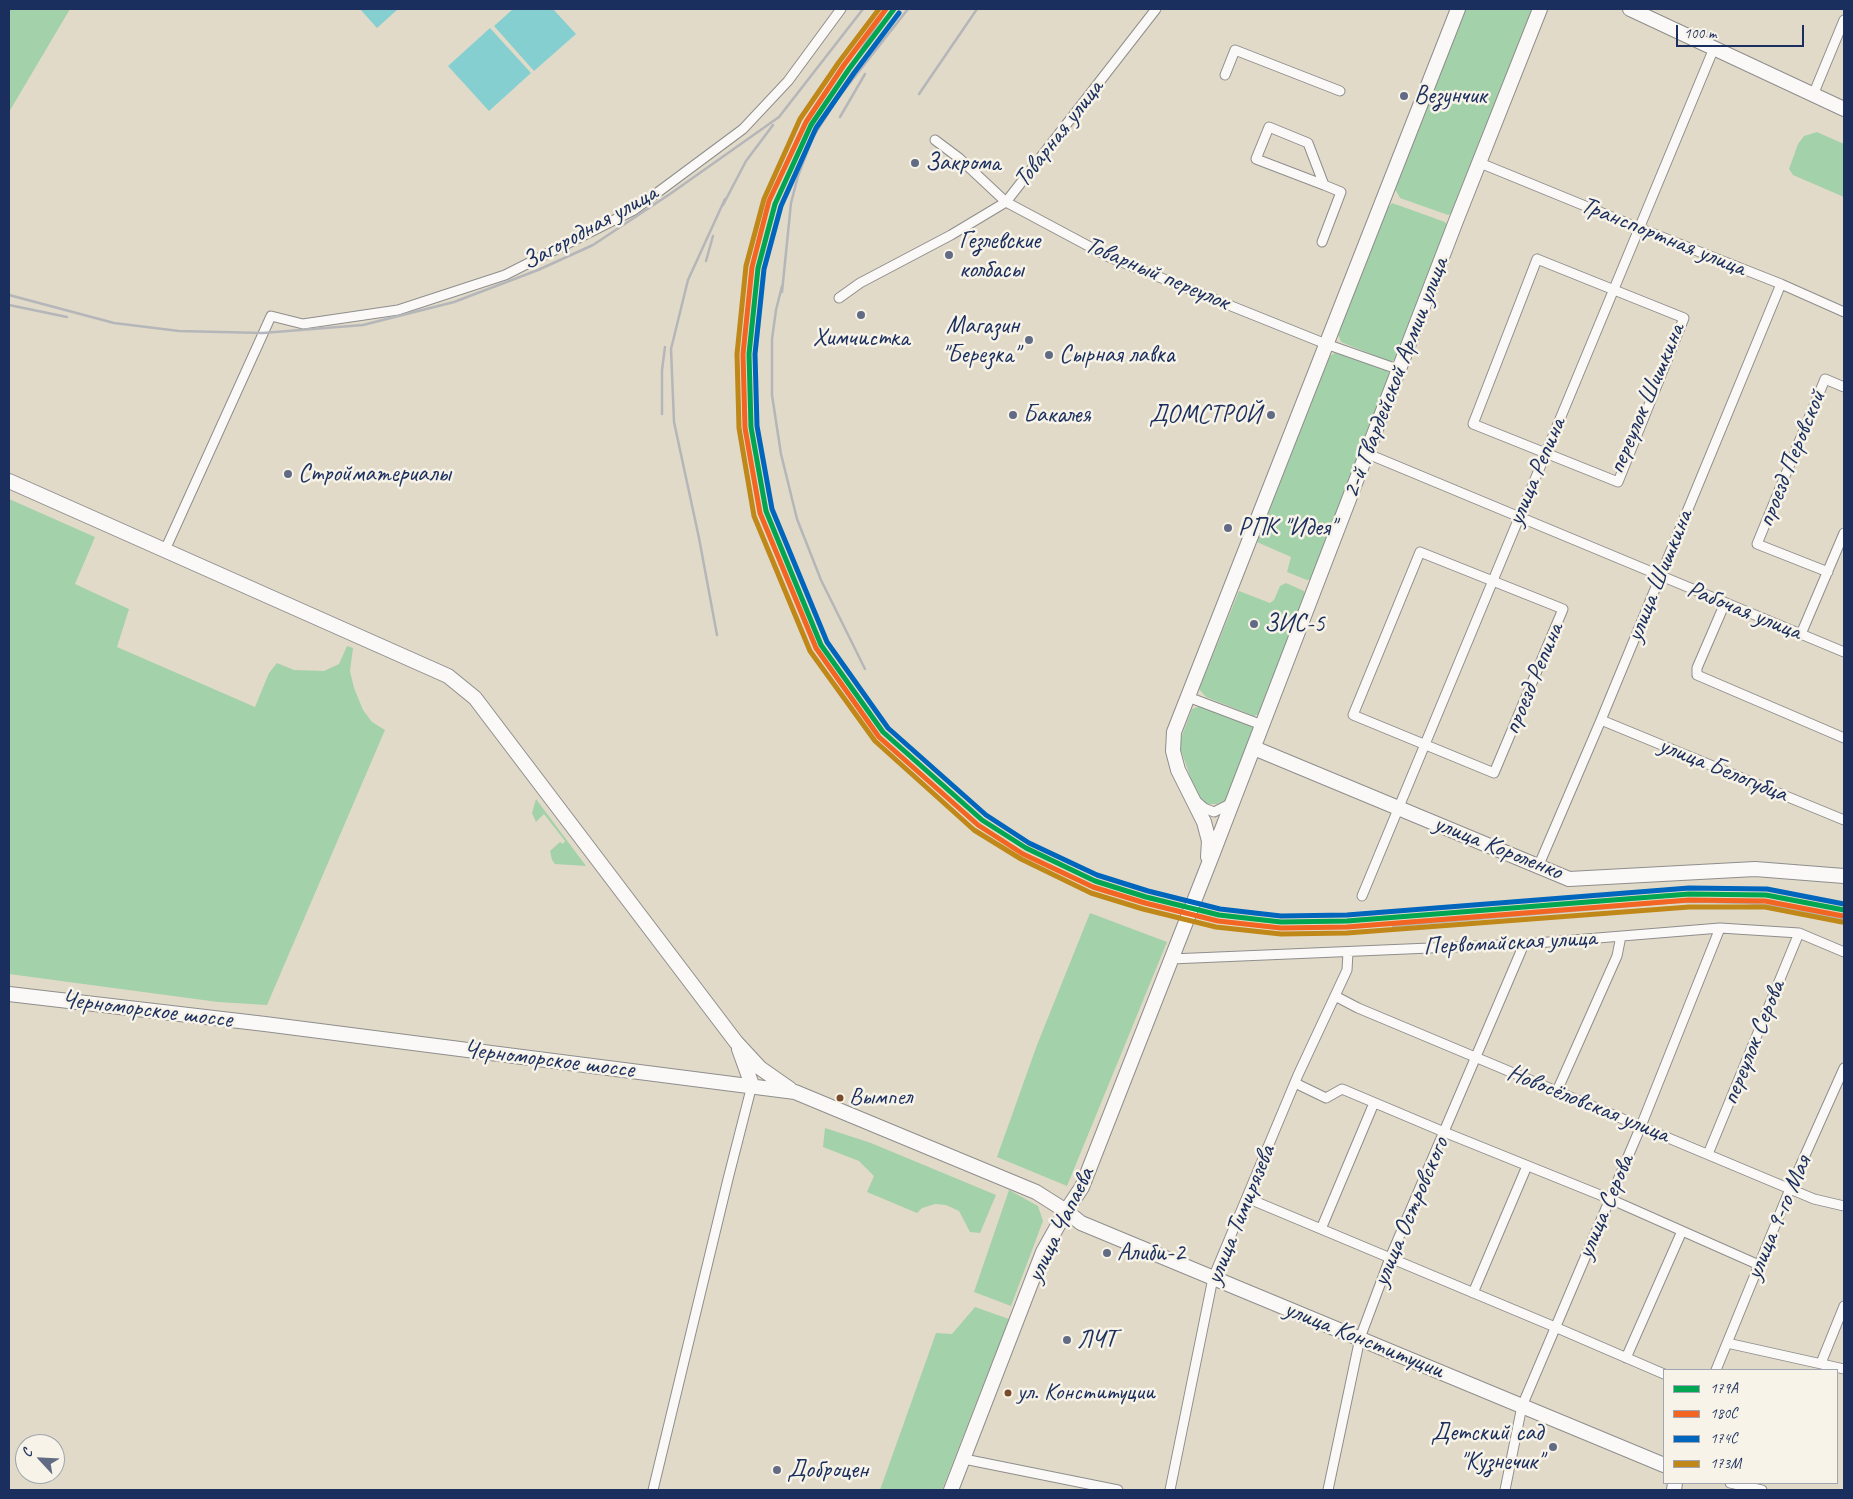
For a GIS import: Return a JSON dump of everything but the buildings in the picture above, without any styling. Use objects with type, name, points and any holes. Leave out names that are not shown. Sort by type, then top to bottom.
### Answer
[{"type":"main road","points":[[1207,870],[1209,841],[1204,822],[1178,770],[1173,751],[1174,732],[1458,9]]},
{"type":"main road","name":"2-й Гвардейской Армии улица","points":[[1207,870],[1540,9]]},
{"type":"main road","points":[[1630,9],[1844,109]]},
{"type":"main road","points":[[9,481],[448,676],[475,698],[736,1042],[760,1068],[795,1092]]},
{"type":"main road","name":"улица Короленко","points":[[1254,748],[1569,879],[1755,868],[1844,876]]},
{"type":"main road","name":"улица Чапаева","points":[[951,1490],[1043,1252],[1082,1187],[1207,870]]},
{"type":"main road","name":"Черноморское шоссе","points":[[9,994],[752,1085],[795,1092],[1036,1192],[1066,1211]]},
{"type":"main road","points":[[736,1042],[752,1085]]},
{"type":"main road","points":[[1036,1192],[1056,1197],[1072,1193],[1097,1150]]},
{"type":"main road","name":"улица Конституции","points":[[1066,1211],[1081,1223],[1663,1465]]},
{"type":"street","name":"Загородная улица","points":[[164,550],[271,316],[303,324],[398,310],[505,276],[634,210],[743,129],[788,81],[841,9]]},
{"type":"street","name":"Товарная улица","points":[[839,298],[860,282],[950,235],[1006,202],[1156,9]]},
{"type":"street","points":[[1813,95],[1844,20]]},
{"type":"street","name":"улица Репина","points":[[1362,896],[1714,48]]},
{"type":"street","points":[[1225,75],[1235,50],[1340,91]]},
{"type":"street","points":[[1322,242],[1341,192],[1256,158],[1269,127],[1308,143],[1324,185]]},
{"type":"street","name":"Товарный переулок","points":[[934,140],[959,158],[1006,202],[1109,257],[1326,344],[1400,370]]},
{"type":"street","name":"Транспортная улица","points":[[1480,163],[1781,284],[1844,312]]},
{"type":"street","name":"переулок Шишкина","points":[[1537,259],[1684,318],[1618,482],[1545,453],[1473,424],[1537,259]]},
{"type":"street","name":"улица Шишкина","points":[[1538,866],[1601,720],[1781,284]]},
{"type":"street","name":"проезд Перовской","points":[[1828,572],[1757,544],[1825,379],[1844,387]]},
{"type":"street","name":"Рабочая улица","points":[[1368,454],[1844,652]]},
{"type":"street","points":[[1802,634],[1844,533]]},
{"type":"street","name":"проезд Репина","points":[[1420,552],[1493,580],[1563,609],[1494,773],[1353,715],[1420,552]]},
{"type":"street","points":[[1725,603],[1697,668],[1697,675],[1844,738]]},
{"type":"street","points":[[1188,698],[1262,725]]},
{"type":"street","name":"улица Белогубца","points":[[1601,720],[1844,820]]},
{"type":"street","points":[[1192,798],[1204,808],[1214,812],[1232,803]]},
{"type":"street","name":"Первомайская улица","points":[[1171,960],[1524,944],[1720,928],[1799,933],[1844,952]]},
{"type":"street","name":"улица Серова","points":[[1505,1490],[1522,1406],[1641,1126],[1720,928]]},
{"type":"street","name":"переулок Серова","points":[[1708,1154],[1799,933]]},
{"type":"street","points":[[1557,1091],[1617,956],[1620,936]]},
{"type":"street","name":"улица Островского","points":[[1328,1490],[1360,1338],[1390,1258],[1524,944]]},
{"type":"street","name":"улица Тимирязева","points":[[1170,1490],[1213,1278],[1295,1083],[1347,970],[1348,952]]},
{"type":"street","name":"Новосёловская улица","points":[[1335,996],[1358,1008],[1814,1199],[1844,1206]]},
{"type":"street","name":"улица 9-го Мая","points":[[1716,1369],[1790,1189],[1844,1068]]},
{"type":"street","points":[[1295,1083],[1326,1098],[1342,1089],[1610,1199],[1759,1265]]},
{"type":"street","points":[[653,1490],[752,1085]]},
{"type":"street","points":[[1321,1229],[1374,1103]]},
{"type":"street","points":[[1473,1292],[1527,1166]]},
{"type":"street","points":[[1247,1198],[1663,1374]]},
{"type":"street","points":[[1626,1358],[1682,1231]]},
{"type":"street","points":[[1821,1363],[1844,1306]]},
{"type":"street","points":[[1727,1343],[1844,1368]]},
{"type":"street","points":[[964,1459],[1118,1490]]},
{"type":"street","points":[[1735,1484],[1762,1490]]},
{"type":"green space","points":[[9,9],[70,9],[9,112]]},
{"type":"green space","points":[[1465,9],[1534,9],[1455,212],[1448,215],[1400,198],[1395,189]]},
{"type":"green space","points":[[1817,132],[1844,144],[1844,197],[1793,175],[1789,169],[1798,144],[1804,136]]},
{"type":"green space","points":[[1392,203],[1445,222],[1449,228],[1398,357],[1391,362],[1341,342],[1338,334],[1387,209]]},
{"type":"green space","points":[[1338,351],[1388,371],[1390,378],[1314,579],[1307,580],[1287,572],[1291,557],[1257,542],[1330,356]]},
{"type":"green space","points":[[9,499],[95,537],[75,584],[129,609],[117,647],[255,707],[269,673],[277,663],[294,670],[324,671],[339,664],[347,646],[353,648],[350,671],[354,688],[363,710],[372,722],[385,730],[267,1005],[218,1002],[9,974]]},
{"type":"green space","points":[[1286,583],[1304,591],[1306,598],[1261,713],[1254,716],[1206,697],[1199,689],[1239,591],[1270,603],[1274,600],[1280,586]]},
{"type":"green space","points":[[1203,705],[1251,724],[1254,732],[1228,799],[1217,804],[1206,804],[1197,797],[1181,750],[1181,738],[1192,709]]},
{"type":"green space","points":[[536,799],[586,866],[555,864],[552,860],[550,851],[560,842],[563,844],[565,841],[544,814],[536,822],[532,813]]},
{"type":"green space","points":[[1090,913],[1167,942],[1067,1186],[997,1157],[1037,1045]]},
{"type":"green space","points":[[825,1128],[871,1143],[996,1195],[980,1233],[970,1232],[959,1211],[946,1205],[935,1204],[922,1208],[917,1213],[867,1192],[874,1176],[859,1161],[823,1147]]},
{"type":"green space","points":[[1009,1190],[1038,1206],[1043,1221],[1011,1306],[974,1292]]},
{"type":"green space","points":[[975,1307],[1009,1319],[942,1490],[880,1490],[936,1333],[952,1334]]},
{"type":"water","points":[[360,9],[398,9],[377,28]]},
{"type":"water","points":[[513,9],[553,9],[576,34],[534,71],[494,26]]},
{"type":"water","points":[[490,28],[531,73],[489,111],[448,66]]},
{"type":"railway","points":[[9,295],[114,323],[179,331],[263,333],[363,325],[454,302],[538,270],[593,245],[670,194],[779,117],[863,9]]},
{"type":"railway","points":[[849,69],[887,9]]},
{"type":"railway","points":[[782,292],[791,203],[798,176],[813,137],[838,98],[908,9]]},
{"type":"railway","points":[[919,94],[977,9]]},
{"type":"railway","points":[[840,117],[865,74]]},
{"type":"railway","points":[[723,205],[746,161],[773,125]]},
{"type":"railway","points":[[717,635],[699,538],[674,422],[671,349],[688,280],[725,199]]},
{"type":"railway","points":[[706,261],[713,236]]},
{"type":"railway","points":[[782,286],[772,339],[772,395],[781,454],[797,519],[821,580],[865,669]]},
{"type":"railway","points":[[9,305],[67,317]]},
{"type":"railway","points":[[662,414],[662,370],[665,347]]},
{"type":"railway","points":[[1393,926],[1677,902],[1747,903],[1791,908],[1844,920]]},
{"type":"transit line","name":"173М","points":[[879,9],[839,62],[800,119],[764,199],[746,266],[737,354],[739,428],[754,516],[810,651],[875,741],[974,830],[1021,859],[1091,893],[1143,909],[1216,927],[1281,934],[1347,933],[1689,907],[1765,907],[1842,922]]},
{"type":"transit line","name":"180С","points":[[886,9],[844,65],[806,122],[769,201],[752,267],[743,354],[745,428],[760,513],[816,648],[879,737],[978,825],[1023,854],[1093,887],[1145,903],[1218,921],[1281,928],[1347,927],[1689,900],[1765,901],[1843,916]]},
{"type":"transit line","name":"179А","points":[[894,9],[849,69],[811,125],[775,204],[758,268],[749,354],[751,427],[766,511],[821,645],[883,732],[982,820],[1026,848],[1095,881],[1146,897],[1219,915],[1281,922],[1347,921],[1689,894],[1766,895],[1844,910]]},
{"type":"transit line","name":"174С","points":[[899,13],[816,128],[781,206],[764,269],[755,354],[757,426],[772,509],[827,642],[888,728],[986,815],[1029,843],[1097,875],[1148,891],[1220,909],[1281,916],[1347,915],[1689,888],[1767,889],[1844,904]]},
{"type":"place","name":"Везунчик","points":[[1404,96]]},
{"type":"place","name":"Закрома","points":[[915,163]]},
{"type":"place","name":"Гезлевские колбасы","points":[[949,255]]},
{"type":"place","name":"Химчистка","points":[[861,315]]},
{"type":"place","name":"Магазин \"Березка\"","points":[[1029,340]]},
{"type":"place","name":"Сырная лавка","points":[[1049,355]]},
{"type":"place","name":"Бакалея","points":[[1013,415]]},
{"type":"place","name":"ДОМСТРОЙ","points":[[1271,415]]},
{"type":"place","name":"Стройматериалы","points":[[288,474]]},
{"type":"place","name":"РПК \"Идея\"","points":[[1228,528]]},
{"type":"place","name":"ЗИС-5","points":[[1254,624]]},
{"type":"place","name":"Вымпел","points":[[840,1098]]},
{"type":"place","name":"Алиби-2","points":[[1107,1253]]},
{"type":"place","name":"ЛЧТ","points":[[1067,1340]]},
{"type":"place","name":"ул. Конституции","points":[[1008,1393]]},
{"type":"place","name":"Детский сад \"Кузнечик\"","points":[[1553,1447]]},
{"type":"place","name":"Доброцен","points":[[777,1470]]}]
